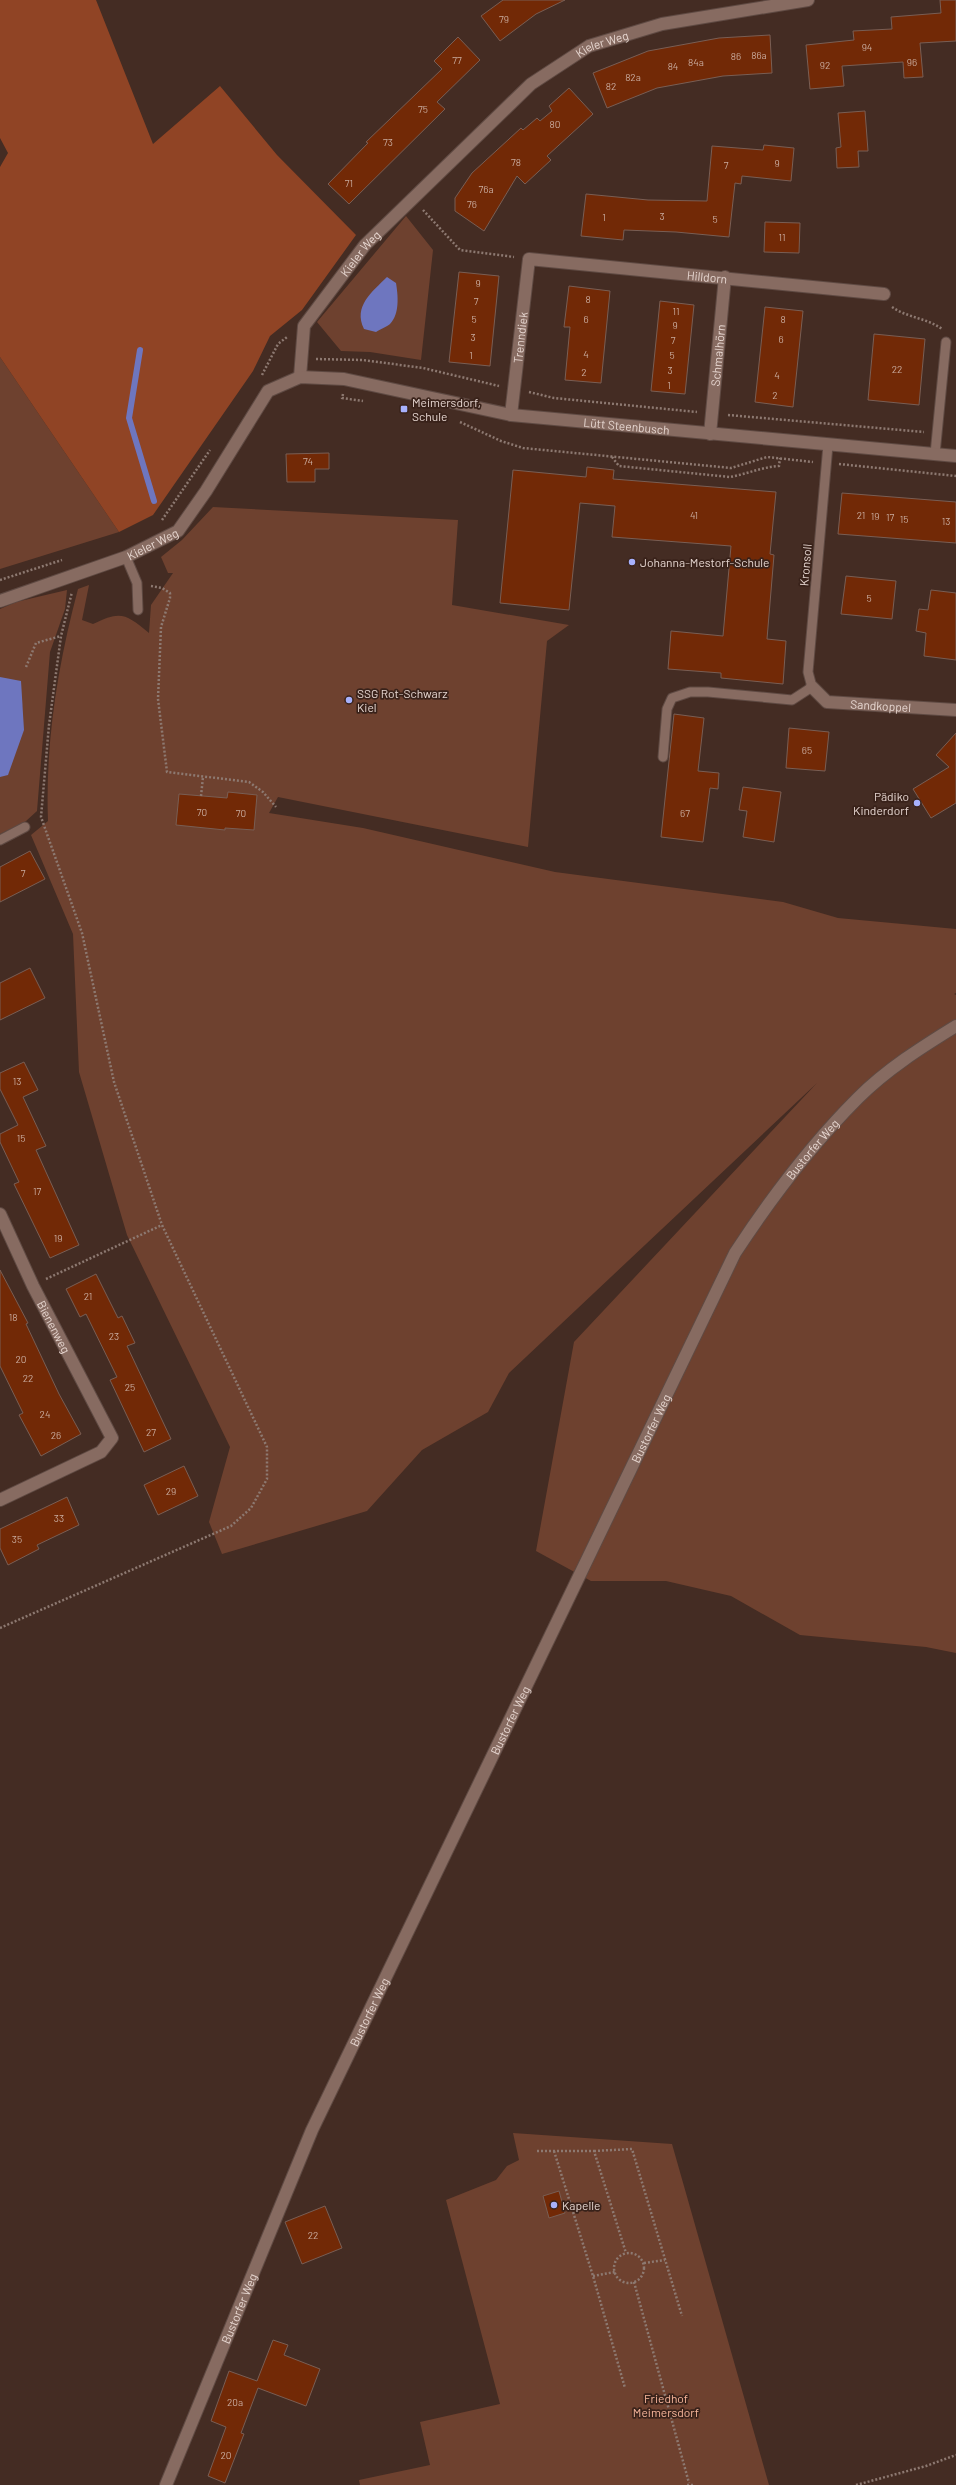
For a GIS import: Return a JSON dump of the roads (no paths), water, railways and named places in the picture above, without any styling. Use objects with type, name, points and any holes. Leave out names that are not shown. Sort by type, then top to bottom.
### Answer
[{"type":"street","name":"Kieler Weg","points":[[0,601],[126,557],[178,531],[206,491],[268,391],[300,377],[300,359],[304,326],[365,244],[531,84],[589,46],[662,24],[808,0]]},
{"type":"street","name":"Hilldorn","points":[[529,259],[884,294]]},
{"type":"street","name":"Trenndiek","points":[[511,415],[529,259]]},
{"type":"street","name":"Schmalhörn","points":[[710,434],[725,278]]},
{"type":"street","name":"Lütt Steenbusch","points":[[300,377],[344,380],[511,415],[956,456]]},
{"type":"street","name":"Sandkoppel","points":[[812,687],[827,702],[956,710]]},
{"type":"street","name":"Bustorfer Weg","points":[[166,2485],[312,2130],[735,1253],[768,1203],[811,1149],[858,1097],[909,1055],[956,1026]]},
{"type":"street","name":"Bienenweg","points":[[0,1214],[33,1286],[112,1438],[101,1452],[0,1500]]},
{"type":"lane","points":[[935,454],[946,342]]},
{"type":"lane","name":"Kronsoll","points":[[812,687],[808,672],[828,445]]},
{"type":"lane","points":[[126,557],[137,583],[138,610]]},
{"type":"lane","points":[[663,757],[667,709],[672,698],[690,692],[708,692],[792,700],[812,687]]},
{"type":"lane","points":[[0,840],[25,827]]},
{"type":"water","points":[[387,277],[396,283],[398,299],[397,310],[393,320],[390,324],[376,332],[364,329],[361,321],[362,306],[370,294]]},
{"type":"water","points":[[0,677],[21,681],[24,730],[8,775],[0,777]]},
{"type":"waterway","points":[[140,350],[129,418],[154,501]]},
{"type":"place","name":"Meimersdorf, Schule","points":[[404,409]]},
{"type":"place","name":"Johanna-Mestorf-Schule","points":[[632,562]]},
{"type":"place","name":"SSG Rot-Schwarz Kiel","points":[[349,700]]},
{"type":"place","name":"Pädiko Kinderdorf","points":[[917,803]]},
{"type":"place","name":"Kapelle","points":[[554,2205]]},
{"type":"park label","name":"Friedhof Meimersdorf","points":[[666,2405]]}]
